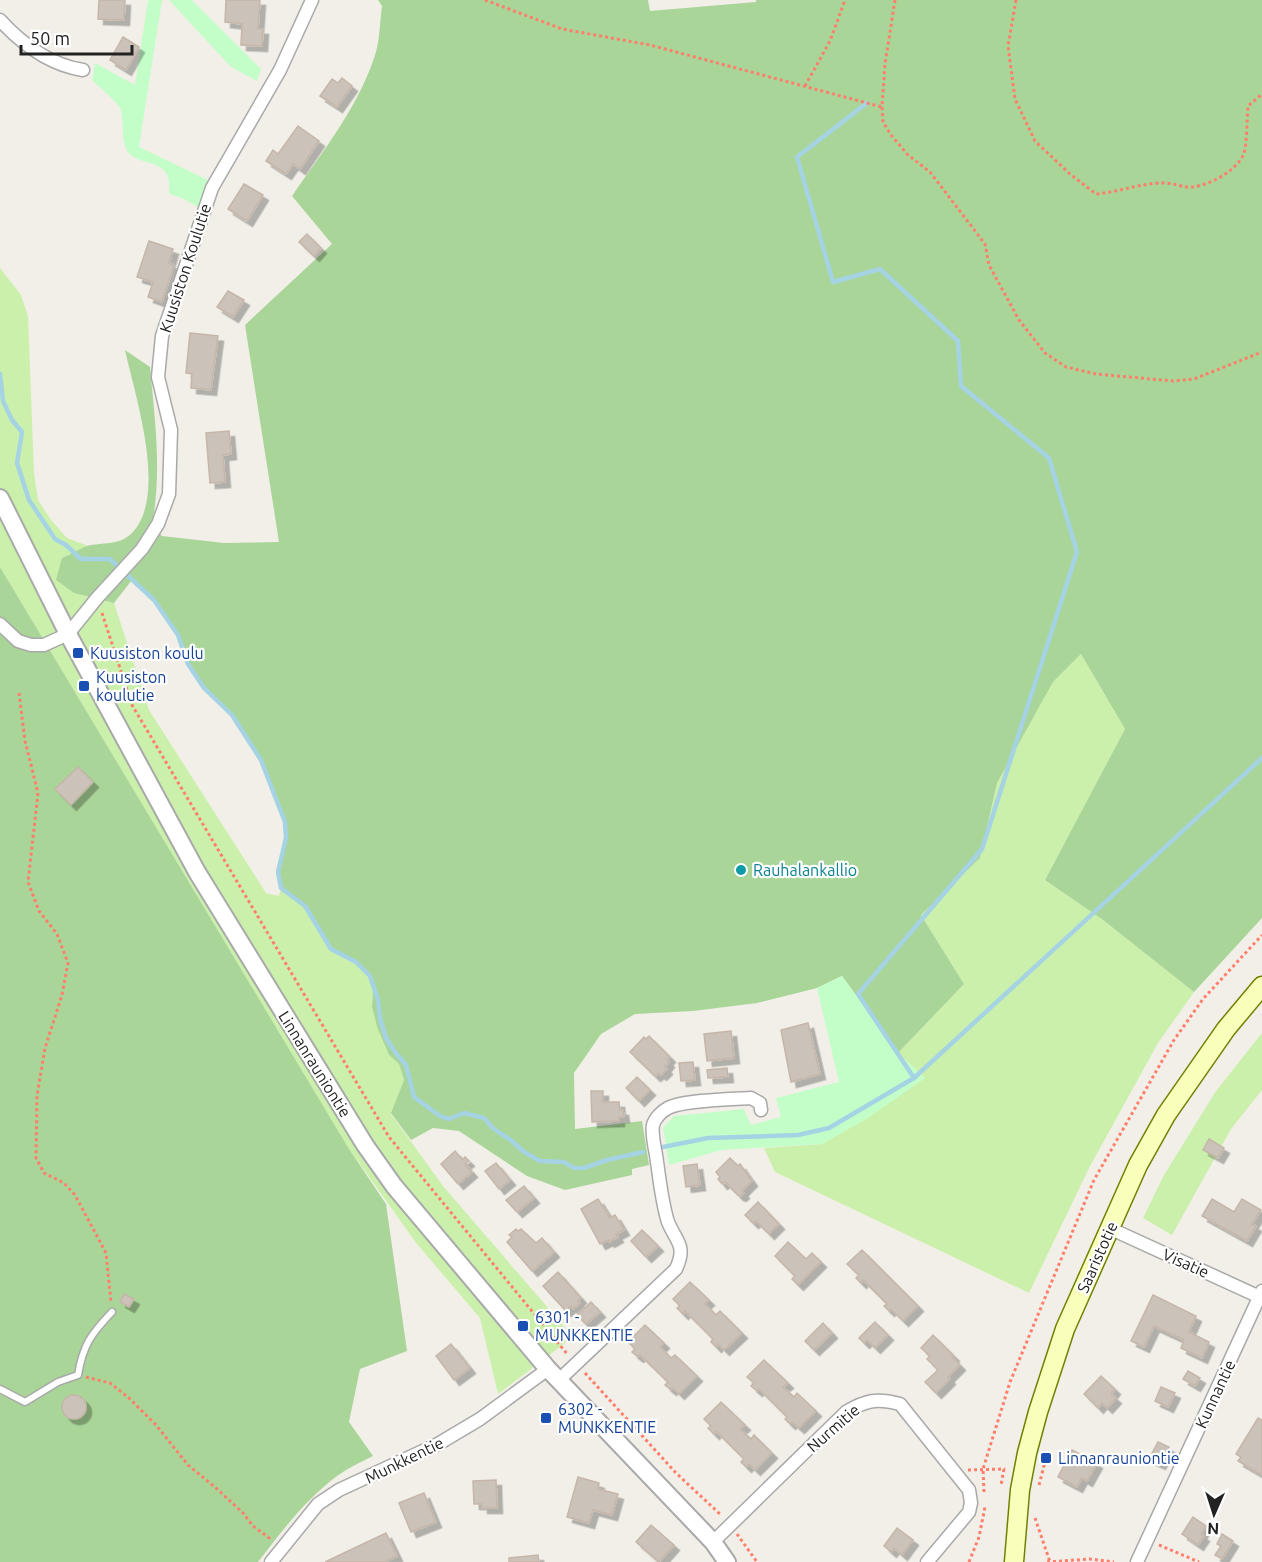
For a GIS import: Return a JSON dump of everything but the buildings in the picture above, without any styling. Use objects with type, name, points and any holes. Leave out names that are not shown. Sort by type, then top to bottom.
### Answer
[{"type":"main road","name":"Saaristotie","points":[[1014,1562],[1020,1490],[1038,1412],[1065,1329],[1138,1165],[1166,1115],[1226,1029],[1262,986]]},
{"type":"street","name":"Kuusiston Koulutie","points":[[68,633],[142,549],[158,524],[169,494],[171,430],[158,377],[162,336],[212,188],[280,70],[312,0]]},
{"type":"street","points":[[0,20],[35,51],[65,67],[83,70]]},
{"type":"street","name":"Linnanrauniontie","points":[[0,498],[68,633],[197,873],[365,1145],[394,1186],[554,1375],[713,1542],[727,1562]]},
{"type":"street","points":[[0,624],[18,640],[31,645],[44,645],[68,633]]},
{"type":"street","name":"Munkkentie","points":[[271,1562],[318,1504],[339,1490],[438,1444],[576,1364],[676,1269],[681,1248],[670,1228],[664,1206],[653,1137],[653,1125],[658,1116],[667,1108],[678,1105],[751,1098],[760,1103],[762,1110]]},
{"type":"street","name":"Visatie","points":[[1109,1228],[1261,1295]]},
{"type":"street","name":"Kunnantie","points":[[1137,1562],[1261,1295]]},
{"type":"street","name":"Nurmitie","points":[[713,1542],[846,1412],[863,1402],[878,1400],[900,1404],[969,1490],[971,1503],[969,1512],[927,1562]]},
{"type":"lane","points":[[0,1389],[25,1402],[58,1382],[78,1375],[81,1353],[96,1329],[112,1312]]},
{"type":"path","points":[[485,0],[562,29],[650,45],[882,107]]},
{"type":"path","points":[[805,86],[830,41],[845,0]]},
{"type":"path","points":[[895,0],[885,64],[883,122],[908,155],[930,172],[985,244],[989,265],[1019,320],[1046,353],[1066,368],[1096,374],[1173,381],[1194,379],[1262,352]]},
{"type":"path","points":[[1016,0],[1008,46],[1015,99],[1035,141],[1070,174],[1096,194],[1118,192],[1146,184],[1172,182],[1188,187],[1206,184],[1232,169],[1244,153],[1248,106],[1262,94]]},
{"type":"path","points":[[97,598],[132,705],[389,1137],[576,1364],[676,1473],[731,1525],[757,1562]]},
{"type":"path","points":[[19,693],[25,741],[38,794],[28,882],[39,911],[57,934],[68,963],[62,995],[43,1057],[37,1096],[36,1158],[44,1173],[64,1183],[75,1195],[106,1253],[112,1312]]},
{"type":"path","points":[[969,1562],[979,1537],[985,1509],[983,1469],[1010,1382],[1094,1180],[1174,1040],[1203,999],[1262,935]]},
{"type":"path","points":[[78,1375],[110,1383],[129,1398],[156,1425],[188,1465],[243,1513],[253,1526],[283,1548]]},
{"type":"path","points":[[1038,1489],[1046,1458]]},
{"type":"path","points":[[953,1470],[1004,1469],[1001,1485]]},
{"type":"path","points":[[1032,1510],[1048,1562],[1090,1559],[1114,1562]]},
{"type":"path","points":[[1148,1540],[1199,1562]]},
{"type":"green space","points":[[148,0],[162,0],[139,147],[212,182],[200,208],[169,194],[169,182],[161,168],[133,157],[128,152],[124,143],[121,110],[92,80],[95,63],[135,85]]},
{"type":"green space","points":[[169,0],[192,0],[261,69],[257,81],[231,67]]},
{"type":"green space","points":[[378,0],[648,0],[650,11],[756,2],[756,0],[1262,0],[1262,918],[1194,992],[1103,920],[1045,880],[1125,729],[1081,654],[1053,682],[997,783],[980,858],[921,915],[964,984],[898,1053],[842,976],[817,988],[757,1003],[693,1011],[635,1014],[601,1034],[574,1073],[575,1129],[642,1121],[649,1165],[632,1169],[632,1175],[565,1190],[527,1176],[459,1131],[433,1128],[411,1140],[391,1113],[404,1080],[399,1064],[389,1055],[377,1027],[372,1007],[373,990],[370,976],[356,962],[331,949],[305,906],[281,888],[278,872],[286,838],[285,822],[261,760],[232,715],[204,688],[188,664],[178,635],[154,600],[132,580],[114,603],[74,593],[56,580],[62,558],[87,546],[126,538],[142,517],[148,496],[146,445],[125,350],[150,367],[157,466],[152,525],[162,536],[224,543],[279,542],[245,325],[332,244],[292,196],[340,127],[369,72],[379,35],[382,6]]},
{"type":"green space","points":[[0,268],[21,295],[28,316],[34,473],[38,500],[67,538],[88,546],[62,558],[74,593],[114,603],[149,710],[266,893],[279,896],[281,888],[305,906],[331,949],[356,962],[370,976],[373,990],[372,1007],[377,1027],[389,1055],[399,1064],[404,1080],[391,1114],[443,1186],[573,1337],[498,1394],[480,1318],[417,1244],[349,1149],[0,567]]},
{"type":"green space","points":[[0,567],[349,1149],[386,1204],[407,1351],[360,1369],[349,1422],[373,1456],[341,1473],[325,1485],[294,1516],[258,1562],[0,1562]]},
{"type":"green space","points":[[1081,654],[1125,729],[1045,880],[1103,920],[1194,992],[1158,1043],[1089,1168],[1029,1293],[775,1172],[764,1148],[822,1144],[925,1078],[898,1053],[964,984],[921,915],[980,858],[997,783],[1053,682]]},
{"type":"green space","points":[[842,976],[898,1053],[925,1078],[868,1118],[822,1144],[722,1150],[669,1165],[663,1128],[674,1116],[744,1109],[751,1125],[781,1117],[776,1098],[839,1082],[817,988]]},
{"type":"green space","points":[[1262,1033],[1262,1090],[1231,1129],[1172,1235],[1143,1218],[1164,1175],[1216,1091]]},
{"type":"waterway","points":[[867,103],[797,157],[833,282],[880,269],[958,341],[961,386],[1049,458],[1077,552],[982,849],[858,994],[914,1078]]},
{"type":"waterway","points":[[0,374],[3,401],[12,420],[22,432],[17,463],[29,500],[55,539],[66,545],[81,559],[110,559],[154,600],[178,635],[188,664],[204,688],[232,715],[261,760],[285,822],[286,838],[278,872],[281,888],[305,906],[331,949],[356,962],[370,976],[386,1038],[406,1065],[414,1097],[440,1116],[449,1119],[464,1113],[484,1118],[494,1129],[540,1161],[564,1162],[574,1168],[584,1168],[643,1152]]},
{"type":"waterway","points":[[663,1147],[708,1138],[798,1135],[829,1128],[914,1078],[1262,758]]},
{"type":"place","name":"Kuusiston koulu","points":[[78,653]]},
{"type":"place","name":"Kuusiston koulutie","points":[[84,686]]},
{"type":"place","name":"Rauhalankallio","points":[[741,870]]},
{"type":"place","name":"6301 - MUNKKENTIE","points":[[523,1326]]},
{"type":"place","name":"6302 - MUNKKENTIE","points":[[546,1418]]},
{"type":"place","name":"Linnanrauniontie","points":[[1046,1458]]}]
